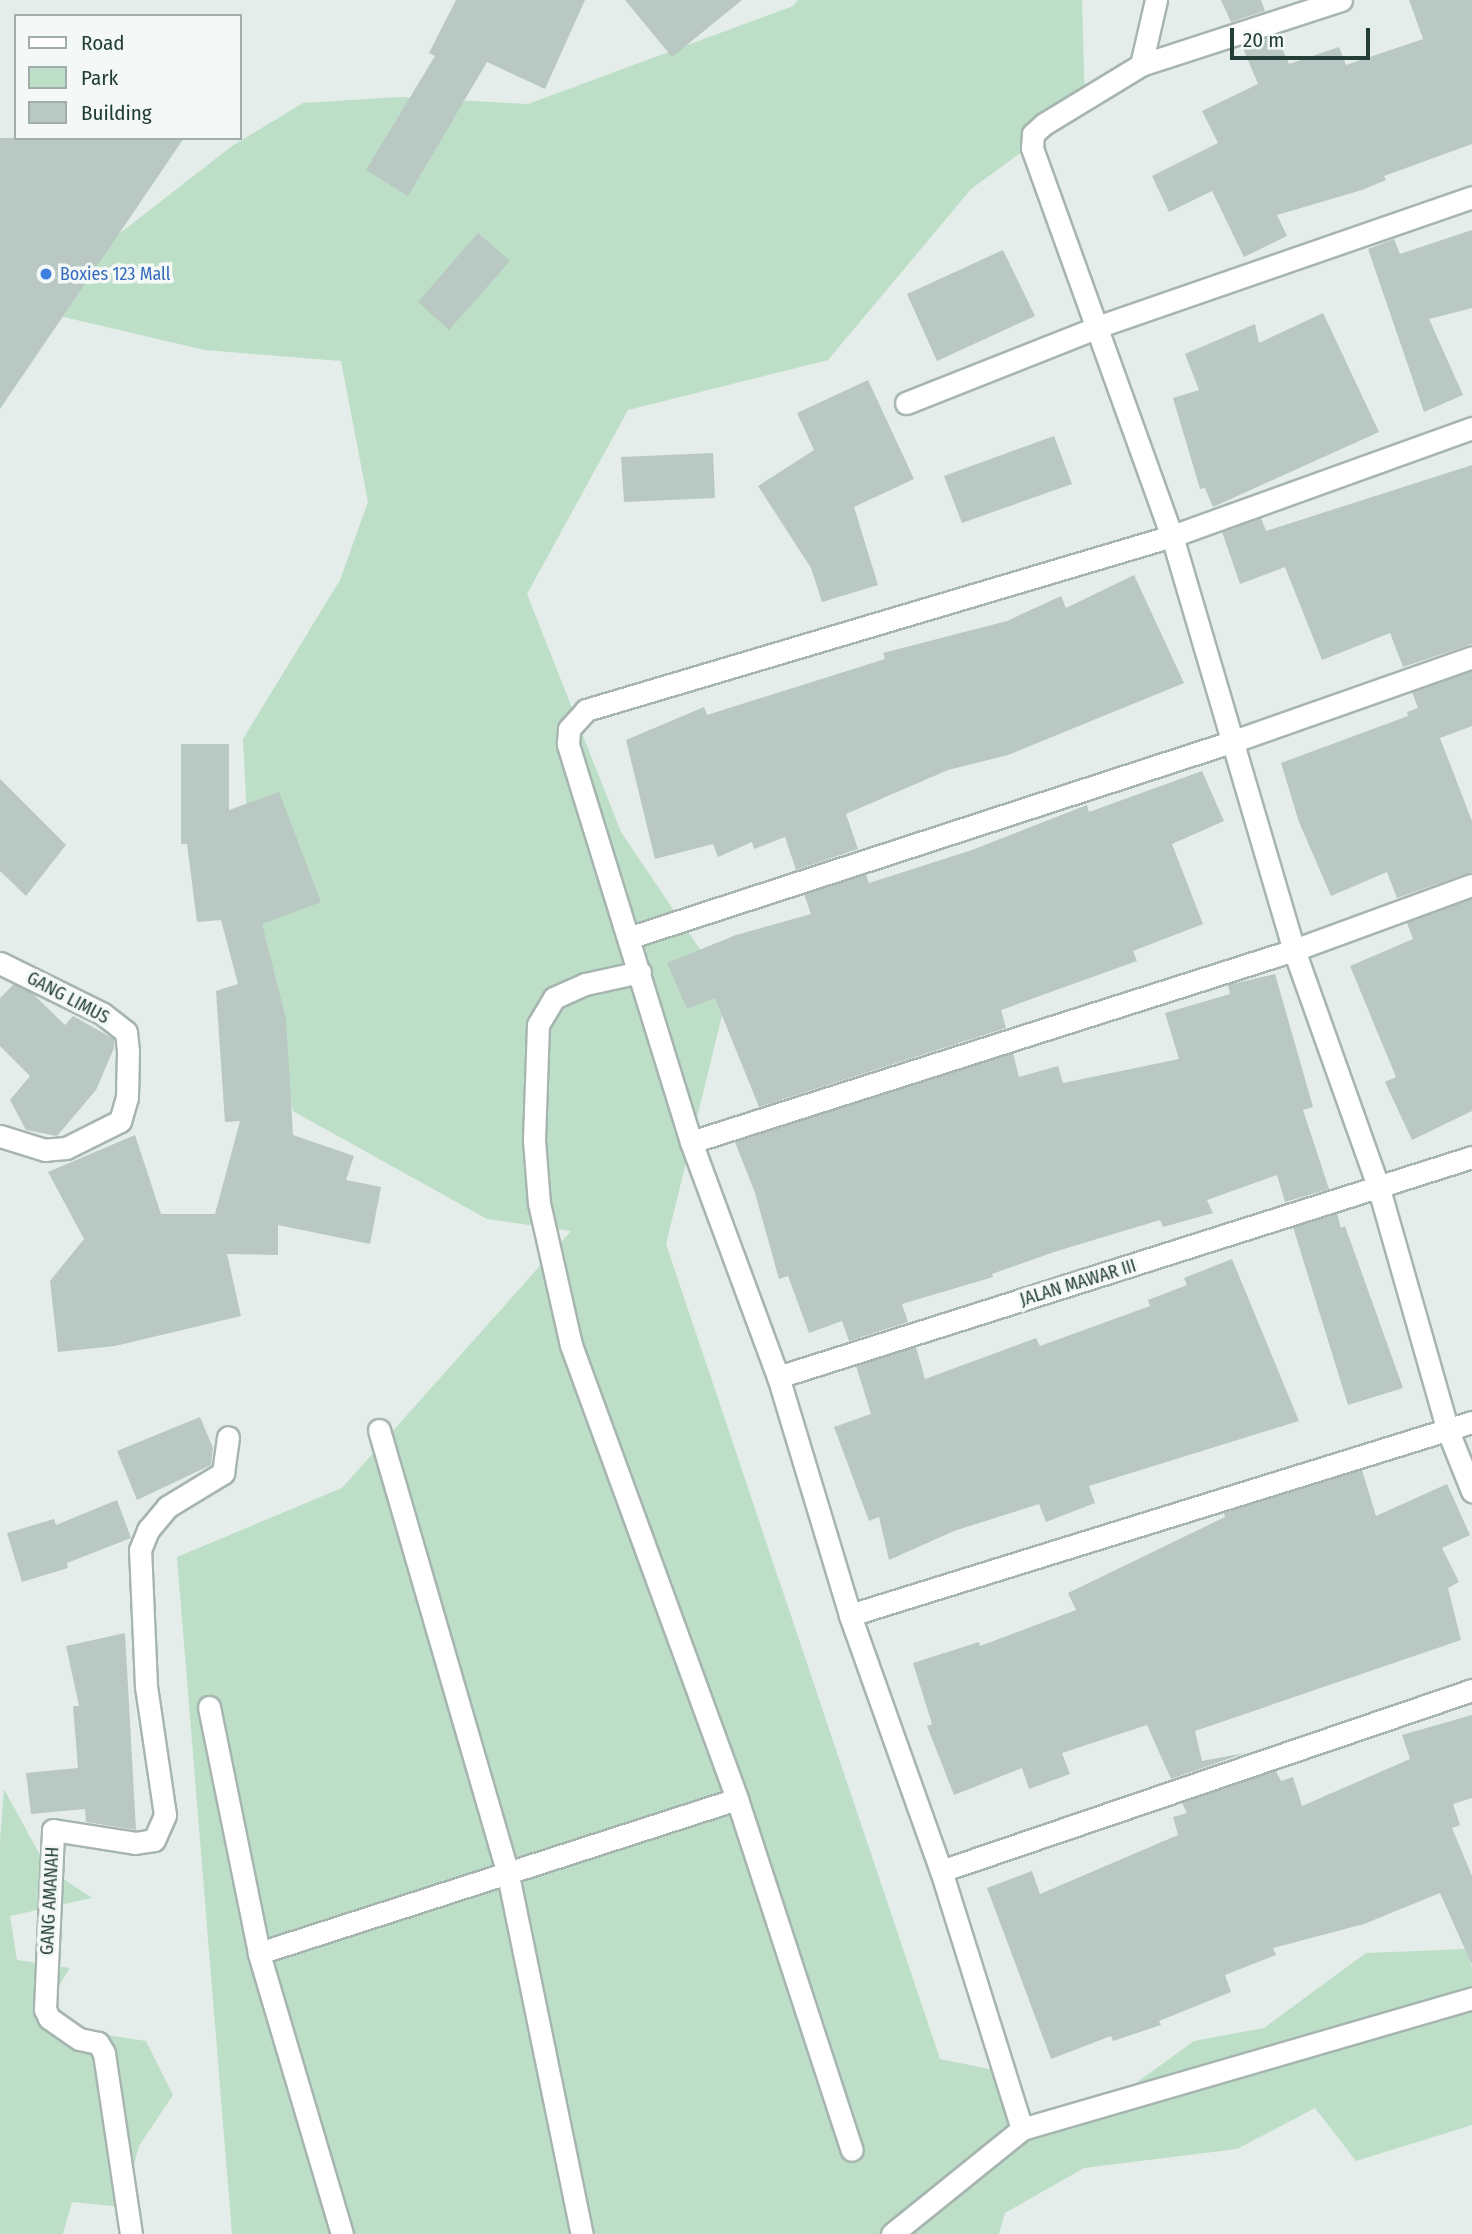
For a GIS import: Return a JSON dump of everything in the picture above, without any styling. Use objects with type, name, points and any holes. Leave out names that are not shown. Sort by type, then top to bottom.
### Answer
[{"type":"street","points":[[1141,65],[1156,0]]},
{"type":"street","points":[[1341,0],[1141,65],[1033,134],[1032,148],[1100,326],[1172,536],[1294,950],[1379,1189],[1448,1430],[1472,1491]]},
{"type":"street","points":[[906,403],[1100,326],[1472,197]]},
{"type":"street","points":[[1022,2129],[941,1871],[850,1615],[778,1377],[691,1142],[631,937],[568,744],[569,729],[586,710],[1172,536],[1472,428]]},
{"type":"street","points":[[631,937],[1234,741],[1472,657]]},
{"type":"street","points":[[691,1142],[1294,950],[1472,885]]},
{"type":"street","name":"GANG LIMUS","points":[[0,963],[103,1014],[126,1032],[128,1052],[127,1097],[120,1121],[55,1149],[45,1150],[0,1136]]},
{"type":"street","points":[[640,972],[585,984],[555,998],[538,1026],[534,1140],[539,1203],[571,1345],[737,1799],[852,2150]]},
{"type":"street","name":"JALAN MAWAR III","points":[[778,1377],[1379,1189],[1472,1157]]},
{"type":"street","points":[[850,1615],[1472,1422]]},
{"type":"street","points":[[379,1430],[508,1875],[582,2234]]},
{"type":"street","name":"GANG AMANAH","points":[[131,2234],[104,2053],[98,2043],[79,2039],[49,2018],[45,2009],[53,1830],[135,1843],[154,1840],[165,1815],[146,1686],[140,1550],[148,1530],[167,1507],[223,1472],[229,1437]]},
{"type":"street","points":[[941,1871],[1472,1690]]},
{"type":"street","points":[[209,1707],[259,1953],[342,2234]]},
{"type":"street","points":[[259,1953],[508,1875],[737,1799]]},
{"type":"street","points":[[892,2234],[1022,2129],[1472,1998]]},
{"type":"green space","points":[[798,0],[1082,0],[1085,106],[971,189],[828,360],[628,410],[527,594],[621,832],[728,991],[666,1244],[940,2059],[994,2070],[1016,2124],[1118,2096],[1194,2041],[1264,2028],[1366,1953],[1466,1949],[1472,1968],[1472,2125],[1356,2161],[1315,2108],[1237,2149],[1084,2168],[1005,2213],[999,2234],[232,2234],[177,1557],[342,1488],[571,1231],[487,1219],[293,1111],[255,973],[243,739],[340,580],[368,502],[341,361],[205,350],[55,315],[97,251],[232,146],[303,103],[400,97],[528,104],[793,6]]},
{"type":"green space","points":[[4,1789],[47,1868],[92,1898],[10,1916],[17,1960],[70,1968],[47,2005],[80,2031],[146,2041],[173,2095],[139,2146],[123,2207],[72,2202],[63,2234],[0,2234],[0,1842]]},
{"type":"building","points":[[456,0],[585,0],[545,89],[487,62],[408,196],[366,170],[435,56],[429,53]]},
{"type":"building","points":[[625,0],[742,0],[672,57]]},
{"type":"building","points":[[1221,0],[1261,0],[1265,11],[1231,22]]},
{"type":"building","points":[[1409,0],[1472,0],[1472,144],[1384,176],[1386,180],[1362,190],[1277,215],[1287,236],[1244,257],[1212,191],[1169,212],[1152,176],[1218,143],[1202,111],[1258,84],[1242,46],[1276,35],[1289,64],[1339,47],[1346,65],[1423,39]]},
{"type":"building","name":"Boxies 123 Mall","points":[[0,138],[183,140],[0,409]]},
{"type":"building","points":[[1472,230],[1472,308],[1429,319],[1463,395],[1424,412],[1368,249],[1394,239],[1400,254]]},
{"type":"building","points":[[478,233],[510,261],[449,330],[418,302]]},
{"type":"building","points":[[1003,250],[1035,316],[937,361],[907,294]]},
{"type":"building","points":[[1323,313],[1379,432],[1213,507],[1205,488],[1200,489],[1173,398],[1199,390],[1185,354],[1255,324],[1259,343]]},
{"type":"building","points":[[868,380],[914,479],[854,507],[878,585],[822,602],[811,568],[758,486],[814,450],[797,413]]},
{"type":"building","points":[[1054,436],[1072,484],[962,523],[944,476]]},
{"type":"building","points":[[713,453],[715,498],[624,502],[621,457]]},
{"type":"building","points":[[1472,465],[1472,644],[1403,667],[1390,633],[1322,660],[1285,567],[1240,584],[1222,532],[1261,518],[1266,531]]},
{"type":"building","points":[[1134,575],[1184,683],[1008,755],[948,770],[846,814],[858,849],[796,870],[785,837],[754,849],[752,842],[718,857],[713,844],[655,859],[626,740],[704,707],[707,715],[885,659],[883,653],[1007,621],[1061,596],[1066,608]]},
{"type":"building","points":[[1472,671],[1472,726],[1440,738],[1472,821],[1472,872],[1397,898],[1387,872],[1331,896],[1299,822],[1281,763],[1408,716],[1407,712],[1418,708],[1412,692]]},
{"type":"building","points":[[181,744],[229,744],[229,810],[279,792],[321,902],[262,924],[286,1019],[293,1135],[354,1156],[346,1180],[381,1187],[370,1244],[278,1225],[278,1255],[227,1254],[241,1316],[115,1346],[58,1352],[50,1281],[84,1239],[48,1172],[135,1135],[161,1214],[215,1214],[240,1121],[225,1122],[216,991],[238,984],[221,920],[197,922],[187,844],[181,844]]},
{"type":"building","points":[[1202,771],[1224,821],[1172,844],[1203,924],[1133,951],[1137,961],[1001,1010],[1006,1028],[759,1107],[715,998],[687,1009],[667,963],[736,935],[811,914],[804,894],[866,874],[869,883],[972,850],[1087,805],[1089,812]]},
{"type":"building","points":[[0,779],[66,845],[26,896],[0,871]]},
{"type":"building","points":[[1472,899],[1472,1111],[1412,1140],[1385,1082],[1396,1077],[1350,966],[1413,939],[1407,923]]},
{"type":"building","points":[[1275,974],[1313,1107],[1303,1110],[1329,1189],[1285,1202],[1277,1175],[1207,1200],[1213,1213],[1163,1227],[1160,1220],[1054,1252],[992,1274],[993,1277],[902,1304],[908,1322],[849,1341],[842,1321],[809,1333],[788,1276],[779,1279],[755,1193],[735,1142],[1013,1053],[1019,1077],[1058,1066],[1063,1083],[1179,1059],[1165,1013],[1230,994],[1228,985]]},
{"type":"building","points":[[14,984],[33,994],[65,1025],[73,1016],[114,1039],[114,1048],[96,1090],[57,1136],[26,1130],[10,1100],[30,1076],[0,1046],[0,998]]},
{"type":"building","points":[[1337,1214],[1341,1228],[1345,1226],[1403,1388],[1348,1405],[1293,1227]]},
{"type":"building","points":[[1232,1259],[1299,1421],[1089,1486],[1095,1503],[1046,1522],[1039,1504],[954,1531],[889,1560],[879,1517],[869,1521],[834,1427],[871,1414],[856,1366],[916,1347],[925,1379],[1036,1338],[1040,1346],[1150,1306],[1148,1300],[1187,1285],[1184,1278]]},
{"type":"building","points":[[200,1417],[213,1448],[211,1465],[137,1500],[117,1451]]},
{"type":"building","points":[[1362,1470],[1376,1516],[1447,1484],[1470,1535],[1442,1548],[1459,1582],[1448,1588],[1461,1640],[1195,1731],[1202,1761],[1245,1753],[1171,1779],[1147,1725],[1062,1753],[1070,1774],[1029,1789],[1022,1768],[954,1795],[927,1726],[932,1724],[913,1663],[979,1642],[980,1646],[1076,1610],[1068,1593],[1225,1517],[1224,1513]]},
{"type":"building","points":[[117,1500],[131,1538],[67,1563],[68,1568],[22,1582],[7,1533],[54,1519],[56,1525]]},
{"type":"building","points":[[125,1633],[136,1830],[86,1822],[85,1809],[31,1814],[26,1773],[78,1768],[73,1706],[79,1706],[66,1646]]},
{"type":"building","points":[[1472,1715],[1472,1798],[1453,1804],[1460,1825],[1452,1828],[1472,1876],[1472,1965],[1440,1893],[1364,1924],[1273,1948],[1276,1955],[1225,1975],[1231,1992],[1159,2021],[1161,2025],[1113,2041],[1111,2036],[1051,2059],[987,1888],[1032,1871],[1040,1894],[1178,1835],[1173,1817],[1187,1813],[1182,1803],[1276,1771],[1281,1781],[1293,1777],[1302,1806],[1410,1759],[1402,1735]]},
{"type":"place","name":"Boxies 123 Mall","points":[[46,274]]}]
